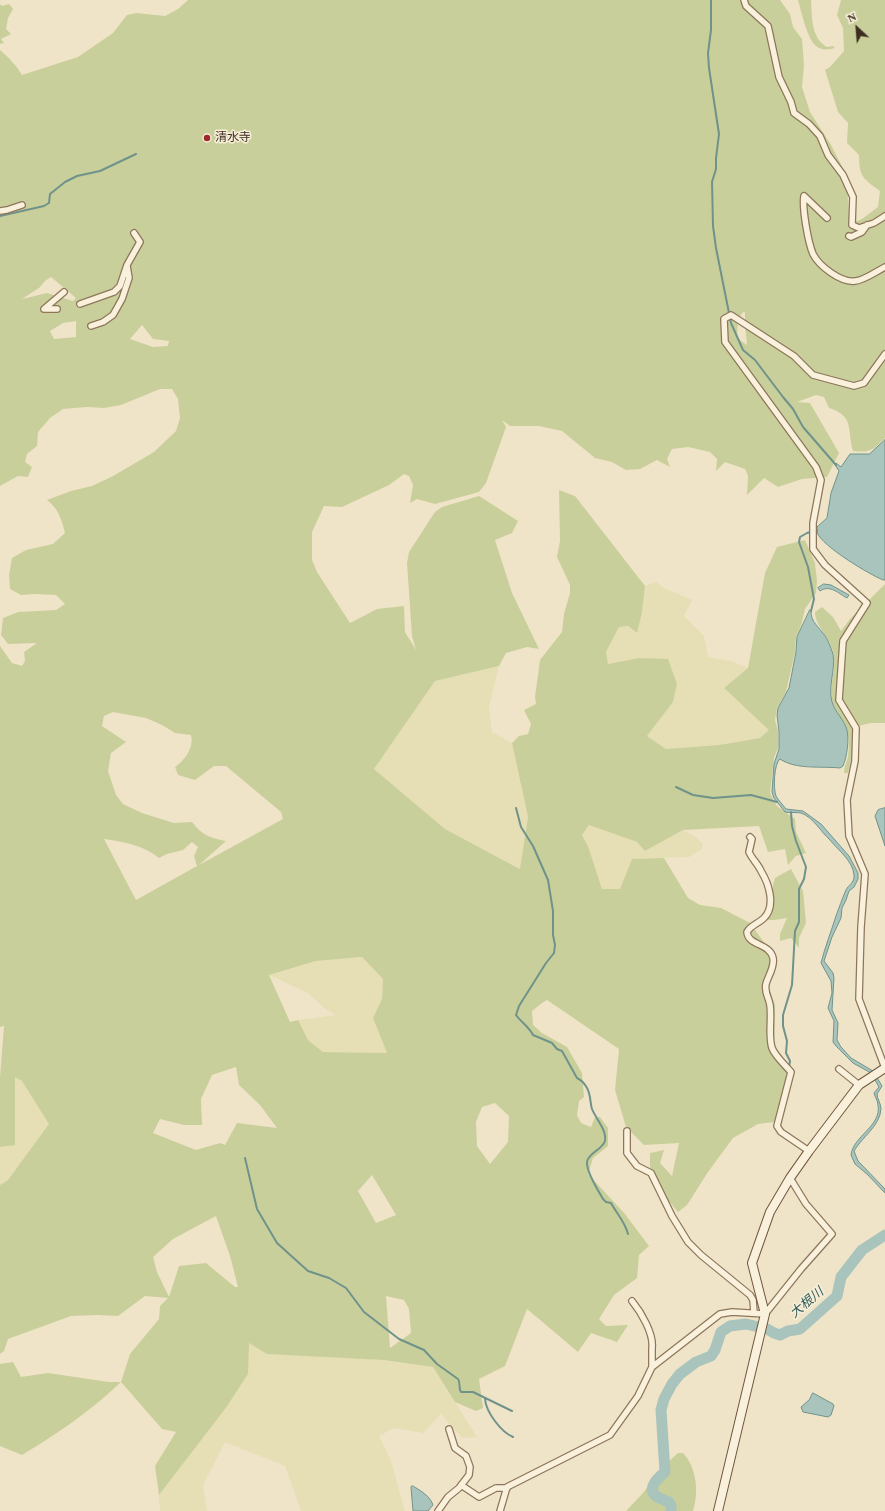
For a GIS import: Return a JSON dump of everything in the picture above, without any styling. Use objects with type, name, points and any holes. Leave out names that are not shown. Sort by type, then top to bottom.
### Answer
[{"type":"street","points":[[744,0],[746,6],[768,26],[779,77],[791,102],[794,113],[809,124],[820,136],[828,156],[843,175],[853,197],[852,225],[859,228],[885,216]]},
{"type":"street","points":[[827,218],[804,196],[803,204],[807,231],[813,253],[817,260],[830,271],[843,281],[856,282],[885,267]]},
{"type":"street","points":[[0,211],[22,205]]},
{"type":"street","points":[[849,236],[851,237],[862,232],[867,225]]},
{"type":"street","points":[[80,304],[114,292],[120,286],[127,264],[140,242],[134,233]]},
{"type":"street","points":[[91,326],[103,322],[113,315],[122,299],[129,278],[127,264]]},
{"type":"street","points":[[57,308],[44,309],[64,292]]},
{"type":"street","points":[[764,1318],[752,1264],[770,1212],[809,1150],[859,1085],[885,1068],[859,999],[861,927],[865,874],[848,836],[847,800],[855,761],[856,728],[839,700],[843,641],[867,603],[825,565],[813,549],[813,523],[821,480],[816,467],[724,342],[724,319],[731,315],[794,356],[813,375],[854,386],[864,383],[885,354]]},
{"type":"street","points":[[750,837],[752,839],[749,852],[766,881],[771,902],[764,918],[750,927],[747,932],[747,936],[750,940],[769,950],[773,958],[773,965],[765,990],[771,1010],[772,1049],[791,1072],[777,1126],[781,1132],[809,1150]]},
{"type":"street","points":[[839,1069],[859,1085]]},
{"type":"street","points":[[627,1131],[627,1153],[638,1166],[651,1173],[672,1216],[688,1242],[701,1255],[750,1295],[753,1300],[754,1312]]},
{"type":"street","points":[[718,1511],[764,1318],[801,1269],[832,1234],[806,1204],[790,1178]]},
{"type":"street","points":[[632,1301],[640,1311],[649,1329],[653,1347],[651,1353],[652,1367]]},
{"type":"street","points":[[461,1485],[479,1497],[496,1488],[507,1488],[514,1483],[610,1435],[638,1396],[652,1367],[720,1314],[732,1312],[754,1312],[764,1318]]},
{"type":"street","points":[[438,1511],[448,1497],[469,1475],[470,1467],[466,1456],[455,1448],[449,1430]]},
{"type":"street","points":[[500,1511],[507,1488]]},
{"type":"shaded area","points":[[656,582],[664,588],[692,600],[684,616],[704,636],[708,657],[731,661],[748,668],[724,688],[770,730],[760,738],[719,745],[666,749],[647,736],[673,702],[677,684],[673,674],[649,659],[639,658],[608,664],[606,652],[619,627],[628,626],[636,633],[642,612],[645,586]]},
{"type":"shaded area","points":[[499,666],[489,707],[492,732],[512,743],[528,817],[521,869],[445,829],[374,769],[435,681]]},
{"type":"shaded area","points":[[589,825],[637,842],[645,851],[683,830],[694,836],[703,844],[702,849],[689,857],[632,859],[620,889],[602,889],[588,846],[582,835]]},
{"type":"shaded area","points":[[362,957],[383,979],[382,999],[373,1018],[387,1053],[323,1052],[308,1040],[298,1020],[336,1015],[325,1009],[308,993],[269,975],[316,961]]},
{"type":"shaded area","points":[[15,1077],[22,1081],[50,1124],[8,1180],[0,1185],[0,1147],[15,1145]]},
{"type":"shaded area","points":[[249,1343],[433,1367],[477,1437],[462,1438],[441,1414],[423,1433],[394,1428],[379,1436],[391,1461],[405,1511],[301,1511],[285,1466],[225,1442],[203,1485],[207,1511],[160,1511],[159,1495],[225,1409]]},
{"type":"green space","points":[[188,0],[780,0],[790,14],[793,27],[802,39],[804,66],[802,87],[810,112],[831,145],[847,176],[849,224],[862,219],[878,207],[880,191],[863,176],[860,168],[859,155],[847,143],[848,123],[838,112],[825,70],[830,67],[844,51],[843,28],[837,15],[841,0],[885,0],[885,438],[871,450],[864,452],[853,451],[846,420],[843,415],[829,408],[824,397],[816,395],[797,402],[810,403],[839,453],[827,477],[802,479],[778,487],[764,478],[747,495],[748,476],[745,469],[725,462],[716,471],[717,459],[710,452],[688,447],[672,449],[667,459],[670,467],[657,460],[640,469],[626,470],[612,462],[595,458],[562,431],[539,426],[510,426],[502,420],[506,427],[486,483],[479,492],[435,504],[417,499],[410,503],[413,485],[409,476],[404,474],[389,485],[342,507],[324,506],[312,532],[312,560],[317,572],[350,623],[377,609],[404,606],[405,632],[416,650],[412,636],[407,563],[409,552],[435,512],[442,507],[479,496],[518,521],[512,533],[495,540],[512,593],[539,649],[527,647],[506,653],[499,666],[435,681],[374,769],[445,829],[520,869],[528,817],[512,743],[519,736],[528,734],[531,724],[524,710],[536,704],[535,697],[540,660],[562,632],[564,614],[570,593],[570,585],[557,557],[560,541],[559,490],[575,496],[645,586],[642,612],[637,633],[628,626],[619,627],[606,652],[608,664],[639,658],[668,659],[677,684],[673,702],[647,736],[666,749],[719,745],[760,738],[769,730],[724,688],[748,668],[765,573],[777,547],[805,540],[815,563],[817,581],[816,593],[805,609],[801,626],[796,637],[795,652],[786,692],[777,708],[775,720],[778,731],[778,748],[774,758],[770,793],[777,806],[795,819],[796,832],[806,853],[796,856],[788,865],[785,849],[768,852],[759,826],[683,830],[645,851],[637,842],[589,825],[582,835],[588,846],[602,889],[620,889],[632,859],[664,858],[688,898],[700,905],[721,908],[750,923],[763,941],[771,956],[769,989],[775,1005],[774,1048],[788,1074],[774,1122],[758,1124],[733,1138],[708,1172],[687,1205],[678,1212],[662,1193],[650,1167],[650,1153],[664,1150],[660,1163],[672,1176],[679,1143],[644,1145],[626,1127],[615,1090],[619,1049],[547,1000],[532,1011],[533,1025],[542,1033],[567,1047],[582,1073],[584,1097],[579,1101],[577,1115],[581,1123],[591,1127],[595,1117],[600,1117],[608,1128],[608,1146],[593,1158],[588,1174],[625,1214],[649,1246],[639,1255],[637,1278],[614,1295],[599,1319],[606,1326],[628,1325],[617,1342],[591,1333],[578,1352],[527,1309],[505,1366],[479,1379],[483,1408],[476,1411],[455,1402],[433,1367],[383,1360],[267,1354],[249,1343],[248,1374],[225,1409],[159,1495],[155,1466],[176,1432],[162,1429],[121,1382],[130,1354],[159,1319],[160,1306],[168,1298],[145,1296],[118,1316],[71,1316],[8,1339],[4,1351],[0,1354],[0,1185],[8,1180],[49,1124],[22,1081],[15,1077],[15,1145],[0,1147],[0,1077],[4,1026],[0,1027],[0,646],[12,663],[22,666],[25,661],[24,652],[37,643],[8,644],[1,635],[3,618],[18,612],[56,610],[65,604],[56,595],[21,595],[10,589],[9,575],[12,558],[26,550],[53,544],[65,533],[59,515],[51,503],[47,500],[71,491],[92,486],[113,476],[154,452],[176,431],[180,418],[178,399],[172,389],[160,389],[121,405],[104,408],[87,407],[63,409],[50,418],[38,432],[37,446],[27,454],[25,462],[32,467],[28,477],[18,476],[0,486],[0,50],[18,68],[22,75],[78,57],[113,33],[127,15],[136,13],[165,16],[178,9]],"holes":[[[51,277],[76,298],[73,301],[47,293],[22,299],[39,288]],[[744,311],[747,345],[737,338],[738,319]],[[76,321],[76,337],[54,339],[50,331],[63,323]],[[142,325],[153,339],[169,341],[168,346],[153,347],[130,339]],[[113,712],[146,718],[175,733],[191,735],[192,740],[190,749],[182,761],[175,767],[178,775],[195,780],[214,766],[226,766],[281,812],[283,819],[199,865],[226,841],[215,839],[207,835],[199,830],[192,822],[174,823],[142,813],[123,804],[116,795],[108,771],[111,753],[126,742],[102,726],[104,716]],[[104,839],[140,847],[159,858],[167,854],[183,850],[192,842],[198,847],[194,856],[197,866],[136,900]],[[362,957],[383,979],[382,999],[373,1018],[387,1053],[323,1052],[308,1040],[298,1020],[290,1022],[269,975],[316,961]],[[236,1067],[239,1085],[260,1105],[277,1128],[237,1123],[225,1145],[220,1143],[196,1150],[153,1133],[160,1119],[184,1125],[202,1125],[201,1099],[212,1075]],[[495,1103],[509,1116],[508,1142],[490,1164],[477,1146],[476,1122],[482,1107]],[[372,1175],[396,1215],[376,1223],[358,1191]],[[216,1216],[230,1256],[238,1287],[235,1287],[206,1263],[179,1266],[169,1297],[157,1272],[153,1257],[173,1239]],[[386,1296],[404,1300],[409,1309],[411,1333],[390,1348]]]},
{"type":"green space","points":[[798,0],[811,0],[815,33],[827,47],[833,46],[835,48],[821,49],[814,44],[807,29]]},
{"type":"green space","points":[[0,4],[2,6],[9,4],[13,9],[8,18],[6,29],[11,34],[1,39],[4,43],[0,44]]},
{"type":"green space","points":[[885,584],[885,723],[871,723],[858,726],[848,773],[844,773],[848,756],[849,739],[847,730],[833,704],[831,692],[834,668],[833,650],[818,623],[815,612],[822,607],[833,617],[841,631],[850,619]]},
{"type":"green space","points":[[791,869],[803,891],[806,923],[799,938],[799,948],[791,938],[780,941],[780,934],[787,918],[765,920],[773,904],[773,885],[775,878]]},
{"type":"green space","points":[[13,1362],[21,1377],[48,1373],[109,1382],[121,1382],[98,1403],[74,1421],[22,1455],[0,1446],[0,1364]]},
{"type":"green space","points":[[678,1453],[683,1453],[688,1459],[694,1473],[696,1481],[696,1496],[693,1511],[626,1511],[643,1493],[665,1465]]},
{"type":"water","points":[[885,440],[885,580],[883,580],[858,567],[831,548],[819,536],[817,527],[827,518],[831,493],[839,471],[835,465],[836,463],[841,467],[850,454],[869,454]]},
{"type":"water","points":[[824,584],[831,585],[849,595],[847,598],[831,589],[824,589],[820,591],[818,588]]},
{"type":"water","points":[[810,610],[813,620],[830,646],[833,656],[834,661],[831,697],[833,706],[844,723],[847,731],[848,741],[846,758],[843,766],[840,768],[794,765],[780,759],[775,771],[775,792],[777,798],[786,809],[803,811],[821,824],[849,856],[858,873],[858,879],[854,887],[849,891],[842,908],[841,918],[832,937],[824,961],[833,973],[834,978],[832,1010],[838,1023],[837,1040],[851,1058],[873,1071],[882,1086],[877,1094],[881,1109],[880,1115],[874,1126],[854,1151],[858,1161],[885,1189],[885,1193],[855,1164],[851,1155],[857,1142],[876,1119],[878,1102],[874,1093],[879,1087],[871,1073],[853,1063],[833,1042],[834,1021],[828,1008],[832,993],[831,981],[821,963],[843,897],[854,878],[853,870],[845,856],[813,821],[801,813],[785,812],[774,798],[772,792],[774,764],[779,749],[778,708],[789,688],[796,652],[797,637]]},
{"type":"water","points":[[885,808],[885,846],[875,816],[878,810]]},
{"type":"water","points":[[813,1393],[833,1404],[834,1406],[831,1415],[828,1417],[803,1412],[801,1407],[809,1400]]},
{"type":"water","points":[[413,1486],[425,1494],[432,1502],[433,1505],[428,1511],[413,1511],[411,1487]]},
{"type":"waterway","points":[[711,0],[711,30],[708,53],[719,134],[716,169],[712,182],[713,226],[731,323],[743,350],[755,360],[793,409],[803,427],[836,465]]},
{"type":"waterway","points":[[0,216],[44,206],[49,203],[50,194],[65,182],[77,176],[100,171],[136,154]]},
{"type":"waterway","points":[[811,611],[814,599],[808,567],[799,542],[800,537],[817,530]]},
{"type":"waterway","points":[[676,787],[693,795],[713,798],[751,795],[777,802]]},
{"type":"waterway","points":[[516,808],[521,827],[533,846],[548,880],[553,911],[553,935],[555,945],[554,953],[519,1006],[516,1015],[533,1035],[552,1043],[557,1049],[562,1051],[577,1078],[583,1082],[587,1088],[592,1109],[603,1129],[605,1137],[605,1141],[601,1147],[588,1159],[588,1171],[603,1199],[606,1202],[611,1203],[623,1222],[628,1234]]},
{"type":"waterway","points":[[789,1067],[790,1061],[786,1053],[787,1041],[783,1026],[783,1015],[792,985],[795,931],[799,922],[799,889],[804,879],[806,867],[796,841],[792,826],[791,812]]},
{"type":"waterway","points":[[245,1158],[257,1209],[277,1243],[308,1271],[329,1278],[346,1288],[364,1312],[399,1339],[424,1350],[437,1364],[458,1379],[461,1392],[473,1392],[512,1411]]},
{"type":"waterway","name":"大根川","points":[[671,1511],[669,1502],[656,1496],[652,1490],[654,1483],[665,1472],[661,1410],[664,1399],[672,1384],[680,1374],[696,1362],[711,1356],[715,1350],[721,1332],[730,1326],[746,1324],[767,1329],[780,1335],[788,1331],[800,1329],[837,1296],[841,1277],[862,1250],[885,1235]]},
{"type":"waterway","points":[[485,1399],[488,1410],[495,1421],[504,1431],[513,1437]]},
{"type":"place","name":"清水寺","points":[[207,138]]}]
